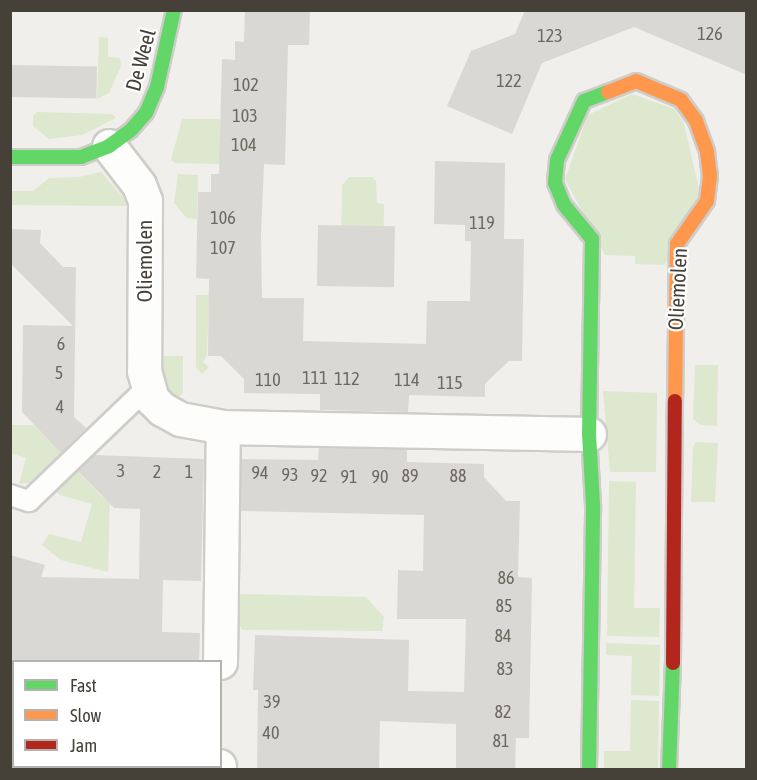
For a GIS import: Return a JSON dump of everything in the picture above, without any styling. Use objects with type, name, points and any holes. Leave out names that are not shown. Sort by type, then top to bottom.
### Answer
[{"type":"street","name":"De Weel","points":[[10,157],[81,158],[109,146],[131,130],[146,113],[157,87],[174,10]]},
{"type":"street","name":"Oliemolen","points":[[589,770],[593,505],[589,434],[592,239],[564,206],[555,183],[556,160],[584,102],[636,81],[681,100],[696,121],[707,152],[710,176],[707,201],[683,232],[677,244],[676,257],[674,632],[669,770]]},
{"type":"street","name":"Oliemolen","points":[[109,146],[139,185],[145,201],[144,371],[148,387]]},
{"type":"street","points":[[148,387],[152,399],[180,419],[223,426],[589,434]]},
{"type":"street","points":[[220,660],[223,426]]},
{"type":"lane","points":[[10,495],[29,501],[148,387]]},
{"type":"green space","points":[[99,37],[108,38],[108,57],[120,58],[121,66],[109,93],[97,99]]},
{"type":"green space","points":[[632,94],[675,109],[684,124],[700,193],[665,265],[635,264],[635,256],[605,255],[565,179],[588,115]]},
{"type":"green space","points":[[37,112],[112,114],[116,118],[82,135],[49,139],[33,126],[33,116]]},
{"type":"green space","points":[[182,119],[220,119],[220,164],[175,163],[171,160]]},
{"type":"green space","points":[[101,172],[129,204],[126,206],[11,205],[11,191],[33,191],[49,178],[79,177]]},
{"type":"green space","points":[[178,174],[198,175],[197,219],[187,218],[174,203]]},
{"type":"green space","points":[[349,177],[372,177],[376,181],[377,203],[384,204],[383,265],[341,260],[342,185]]},
{"type":"green space","points":[[196,295],[209,295],[207,355],[203,362],[209,367],[202,374],[196,367]]},
{"type":"green space","points":[[156,356],[183,356],[183,393],[175,400],[167,392]]},
{"type":"green space","points":[[695,365],[718,365],[717,426],[701,425],[693,419]]},
{"type":"green space","points":[[603,391],[657,393],[656,472],[610,472]]},
{"type":"green space","points":[[10,425],[34,425],[61,453],[29,483],[19,484],[26,458],[11,453]]},
{"type":"green space","points":[[696,442],[718,443],[715,502],[691,502],[693,447]]},
{"type":"green space","points":[[75,468],[102,497],[110,497],[108,572],[61,560],[42,545],[49,534],[81,542],[92,504],[60,495],[55,488]]},
{"type":"green space","points":[[609,481],[636,482],[634,608],[660,608],[659,637],[607,636]]},
{"type":"green space","points":[[240,594],[366,597],[384,617],[382,631],[242,630],[239,624]]},
{"type":"green space","points":[[606,643],[660,645],[659,696],[631,695],[632,656],[606,655]]},
{"type":"green space","points":[[631,700],[659,701],[658,769],[604,770],[604,751],[630,751]]},
{"type":"building","points":[[245,10],[310,10],[309,45],[288,45],[285,165],[264,164],[261,236],[262,298],[304,298],[303,341],[426,344],[427,301],[470,301],[471,241],[465,241],[465,225],[434,224],[435,161],[505,163],[504,239],[524,239],[522,361],[509,361],[497,372],[485,384],[485,397],[409,395],[408,412],[320,410],[320,394],[244,393],[244,379],[221,356],[208,356],[209,279],[196,278],[198,192],[211,192],[211,174],[219,174],[222,59],[235,60],[235,41],[244,42]]},
{"type":"building","points":[[525,10],[747,10],[747,75],[634,27],[542,63],[512,134],[447,106],[471,51],[515,34]]},
{"type":"building","points":[[10,65],[97,67],[96,99],[10,97]]},
{"type":"building","points":[[318,225],[395,226],[394,287],[317,286]]},
{"type":"building","points":[[10,229],[41,230],[40,243],[63,267],[76,267],[74,417],[86,428],[61,453],[22,412],[23,325],[73,326],[10,263]]},
{"type":"building","points":[[319,448],[407,449],[407,462],[484,464],[484,477],[506,501],[520,501],[518,577],[532,578],[529,738],[516,738],[515,770],[456,770],[456,724],[380,721],[379,770],[257,770],[258,690],[253,690],[255,635],[409,640],[408,691],[464,692],[466,619],[397,619],[398,570],[423,571],[424,515],[241,511],[241,459],[318,460]]},
{"type":"building","points":[[94,455],[204,459],[201,581],[163,580],[162,632],[200,633],[199,660],[12,660],[10,662],[10,555],[45,565],[41,577],[139,579],[140,509],[114,508],[78,471]]},
{"type":"traffic: fast","points":[[10,157],[81,157],[109,146],[131,130],[146,113],[157,87],[174,10]]},
{"type":"traffic: fast","points":[[589,770],[593,505],[589,434],[592,239],[564,205],[555,183],[557,160],[584,101],[608,92]]},
{"type":"traffic: fast","points":[[669,770],[673,663]]},
{"type":"traffic: slow","points":[[608,92],[636,81],[681,100],[696,121],[707,152],[710,176],[707,201],[677,244],[675,401]]},
{"type":"traffic: jam","points":[[673,663],[675,401]]}]
